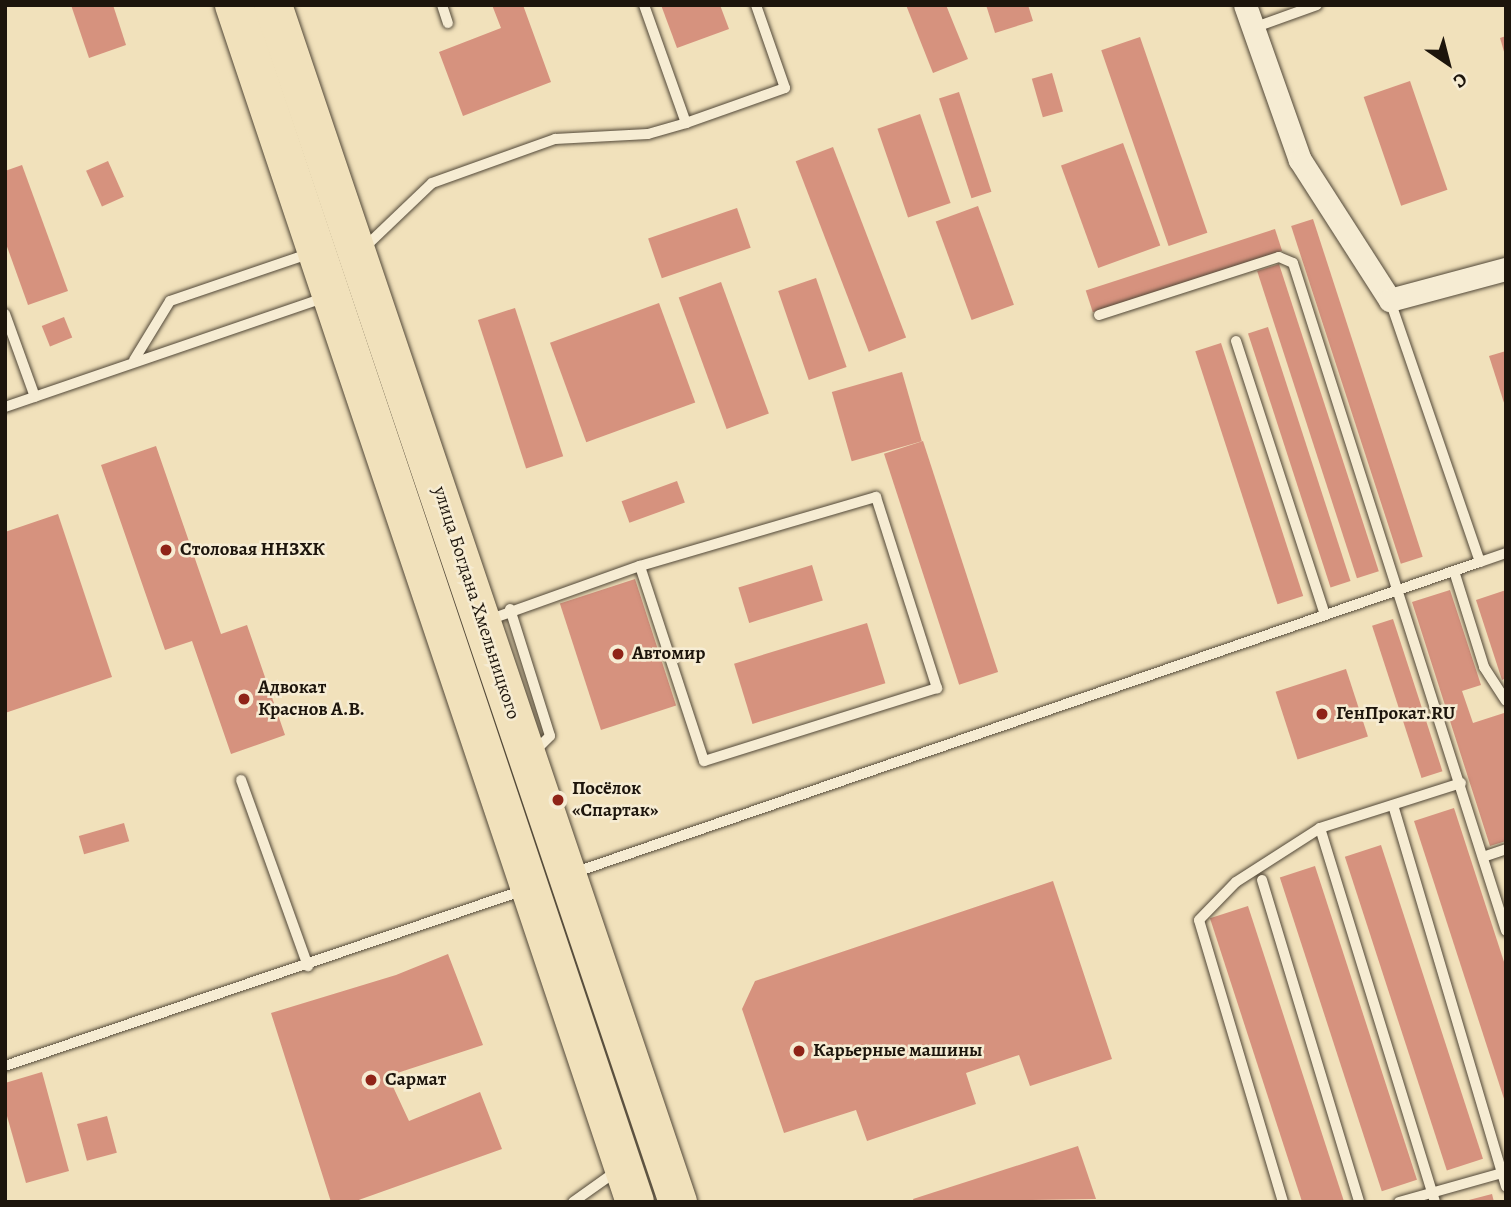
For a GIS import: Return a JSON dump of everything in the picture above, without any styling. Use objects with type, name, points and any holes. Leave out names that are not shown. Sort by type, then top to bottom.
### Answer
[{"type":"highway","name":"улица Богдана Хмельницкого","points":[[234,5],[314,252],[351,282],[496,616],[527,759],[549,881],[623,1166],[635,1202]]},
{"type":"highway","name":"улица Богдана Хмельницкого","points":[[273,5],[351,282],[549,881],[678,1202]]},
{"type":"street","points":[[1245,5],[1300,160],[1390,300],[1506,269]]},
{"type":"lane","points":[[442,5],[448,23]]},
{"type":"lane","points":[[643,5],[686,123]]},
{"type":"lane","points":[[5,407],[351,282],[432,183],[555,138],[649,134],[785,88],[756,5]]},
{"type":"lane","points":[[1253,28],[1321,6]]},
{"type":"lane","points":[[134,360],[170,301],[314,252]]},
{"type":"lane","points":[[1099,315],[1279,257],[1290,260],[1461,783],[1506,931]]},
{"type":"lane","points":[[1390,300],[1480,562]]},
{"type":"lane","points":[[5,314],[34,397]]},
{"type":"lane","points":[[1236,341],[1325,615]]},
{"type":"lane","points":[[496,616],[640,566],[876,496],[937,688],[704,761],[640,566]]},
{"type":"lane","points":[[5,1066],[308,966],[1506,553]]},
{"type":"lane","points":[[1454,571],[1485,667],[1506,701]]},
{"type":"lane","points":[[241,780],[308,966]]},
{"type":"lane","points":[[1283,1202],[1199,920],[1236,882],[1320,828],[1461,783]]},
{"type":"lane","points":[[1393,805],[1506,1187]]},
{"type":"lane","points":[[1320,828],[1434,1197]]},
{"type":"lane","points":[[1483,856],[1506,849]]},
{"type":"lane","points":[[1262,880],[1359,1202]]},
{"type":"lane","points":[[573,1202],[623,1166]]},
{"type":"lane","points":[[1399,1202],[1434,1197],[1502,1173]]},
{"type":"building","points":[[71,5],[113,5],[126,45],[89,58]]},
{"type":"building","points":[[492,5],[523,5],[551,82],[463,116],[439,52],[501,28]]},
{"type":"building","points":[[661,5],[720,5],[729,29],[677,48]]},
{"type":"building","points":[[906,5],[946,5],[968,59],[933,73]]},
{"type":"building","points":[[986,5],[1028,5],[1033,21],[995,33]]},
{"type":"building","points":[[1506,36],[1506,55],[1505,55],[1500,38]]},
{"type":"building","points":[[1140,37],[1207,233],[1169,246],[1101,50]]},
{"type":"building","points":[[1052,73],[1063,111],[1043,117],[1032,79]]},
{"type":"building","points":[[1410,81],[1447,190],[1401,206],[1364,97]]},
{"type":"building","points":[[959,92],[991,192],[971,198],[939,98]]},
{"type":"building","points":[[920,114],[951,203],[908,218],[877,129]]},
{"type":"building","points":[[1123,143],[1160,245],[1098,268],[1061,166]]},
{"type":"building","points":[[833,147],[906,337],[869,352],[796,161]]},
{"type":"building","points":[[108,161],[124,197],[102,206],[86,171]]},
{"type":"building","points":[[22,165],[68,291],[28,305],[5,241],[5,171]]},
{"type":"building","points":[[978,206],[1014,305],[972,320],[936,221]]},
{"type":"building","points":[[737,208],[751,248],[662,278],[648,239]]},
{"type":"building","points":[[1313,219],[1423,557],[1401,564],[1291,226]]},
{"type":"building","points":[[1275,229],[1282,251],[1093,312],[1086,290]]},
{"type":"building","points":[[1279,264],[1379,571],[1357,578],[1257,271]]},
{"type":"building","points":[[816,278],[847,367],[809,380],[778,291]]},
{"type":"building","points":[[721,282],[769,414],[727,429],[679,297]]},
{"type":"building","points":[[659,303],[695,403],[586,442],[550,343]]},
{"type":"building","points":[[515,308],[563,456],[526,468],[478,320]]},
{"type":"building","points":[[64,317],[72,337],[50,346],[42,326]]},
{"type":"building","points":[[1268,327],[1351,581],[1331,587],[1248,333]]},
{"type":"building","points":[[1221,343],[1303,596],[1278,604],[1195,351]]},
{"type":"building","points":[[1506,351],[1506,406],[1505,406],[1489,356]]},
{"type":"building","points":[[902,372],[922,441],[852,461],[832,392]]},
{"type":"building","points":[[923,441],[998,672],[959,685],[884,454]]},
{"type":"building","points":[[156,446],[221,634],[247,625],[285,735],[231,754],[192,641],[165,650],[101,465]]},
{"type":"building","points":[[677,481],[685,503],[629,523],[622,501]]},
{"type":"building","points":[[58,514],[112,677],[5,713],[5,532]]},
{"type":"building","points":[[812,565],[823,600],[749,623],[738,588]]},
{"type":"building","name":"Автомир","points":[[635,579],[676,705],[601,730],[560,603]]},
{"type":"building","points":[[1450,590],[1481,685],[1462,691],[1473,723],[1504,713],[1506,719],[1506,841],[1490,846],[1412,602]]},
{"type":"building","points":[[1506,590],[1506,678],[1502,680],[1476,600]]},
{"type":"building","points":[[1393,619],[1442,771],[1422,778],[1372,626]]},
{"type":"building","points":[[867,623],[885,683],[752,724],[734,664]]},
{"type":"building","name":"ГенПрокат.RU","points":[[1346,669],[1368,737],[1298,759],[1276,692]]},
{"type":"building","points":[[1454,808],[1506,968],[1506,1105],[1414,821]]},
{"type":"building","points":[[124,823],[129,841],[84,854],[79,836]]},
{"type":"building","points":[[1381,845],[1483,1159],[1447,1171],[1345,857]]},
{"type":"building","points":[[1315,866],[1417,1180],[1382,1191],[1280,877]]},
{"type":"building","points":[[1053,881],[1112,1059],[1030,1086],[1019,1055],[966,1073],[976,1104],[867,1141],[856,1110],[784,1133],[742,1009],[755,981]]},
{"type":"building","points":[[1248,906],[1344,1202],[1302,1202],[1210,918]]},
{"type":"building","points":[[448,954],[483,1045],[388,1076],[409,1121],[480,1092],[502,1149],[353,1202],[331,1202],[271,1013],[396,975]]},
{"type":"building","points":[[42,1072],[69,1171],[26,1183],[5,1109],[5,1083]]},
{"type":"building","points":[[107,1116],[117,1153],[87,1161],[77,1124]]},
{"type":"building","points":[[1078,1146],[1096,1199],[914,1202],[913,1199]]},
{"type":"building","points":[[1492,1194],[1494,1202],[1465,1202],[1465,1201]]},
{"type":"place","name":"Столовая ННЗХК","points":[[166,550]]},
{"type":"place","name":"Автомир","points":[[618,654]]},
{"type":"place","name":"Адвокат Краснов А.В.","points":[[244,699]]},
{"type":"place","name":"ГенПрокат.RU","points":[[1322,714]]},
{"type":"place","name":"Посёлок «Спартак»","points":[[558,800]]},
{"type":"place","name":"Карьерные машины","points":[[799,1051]]},
{"type":"place","name":"Сармат","points":[[371,1080]]}]
